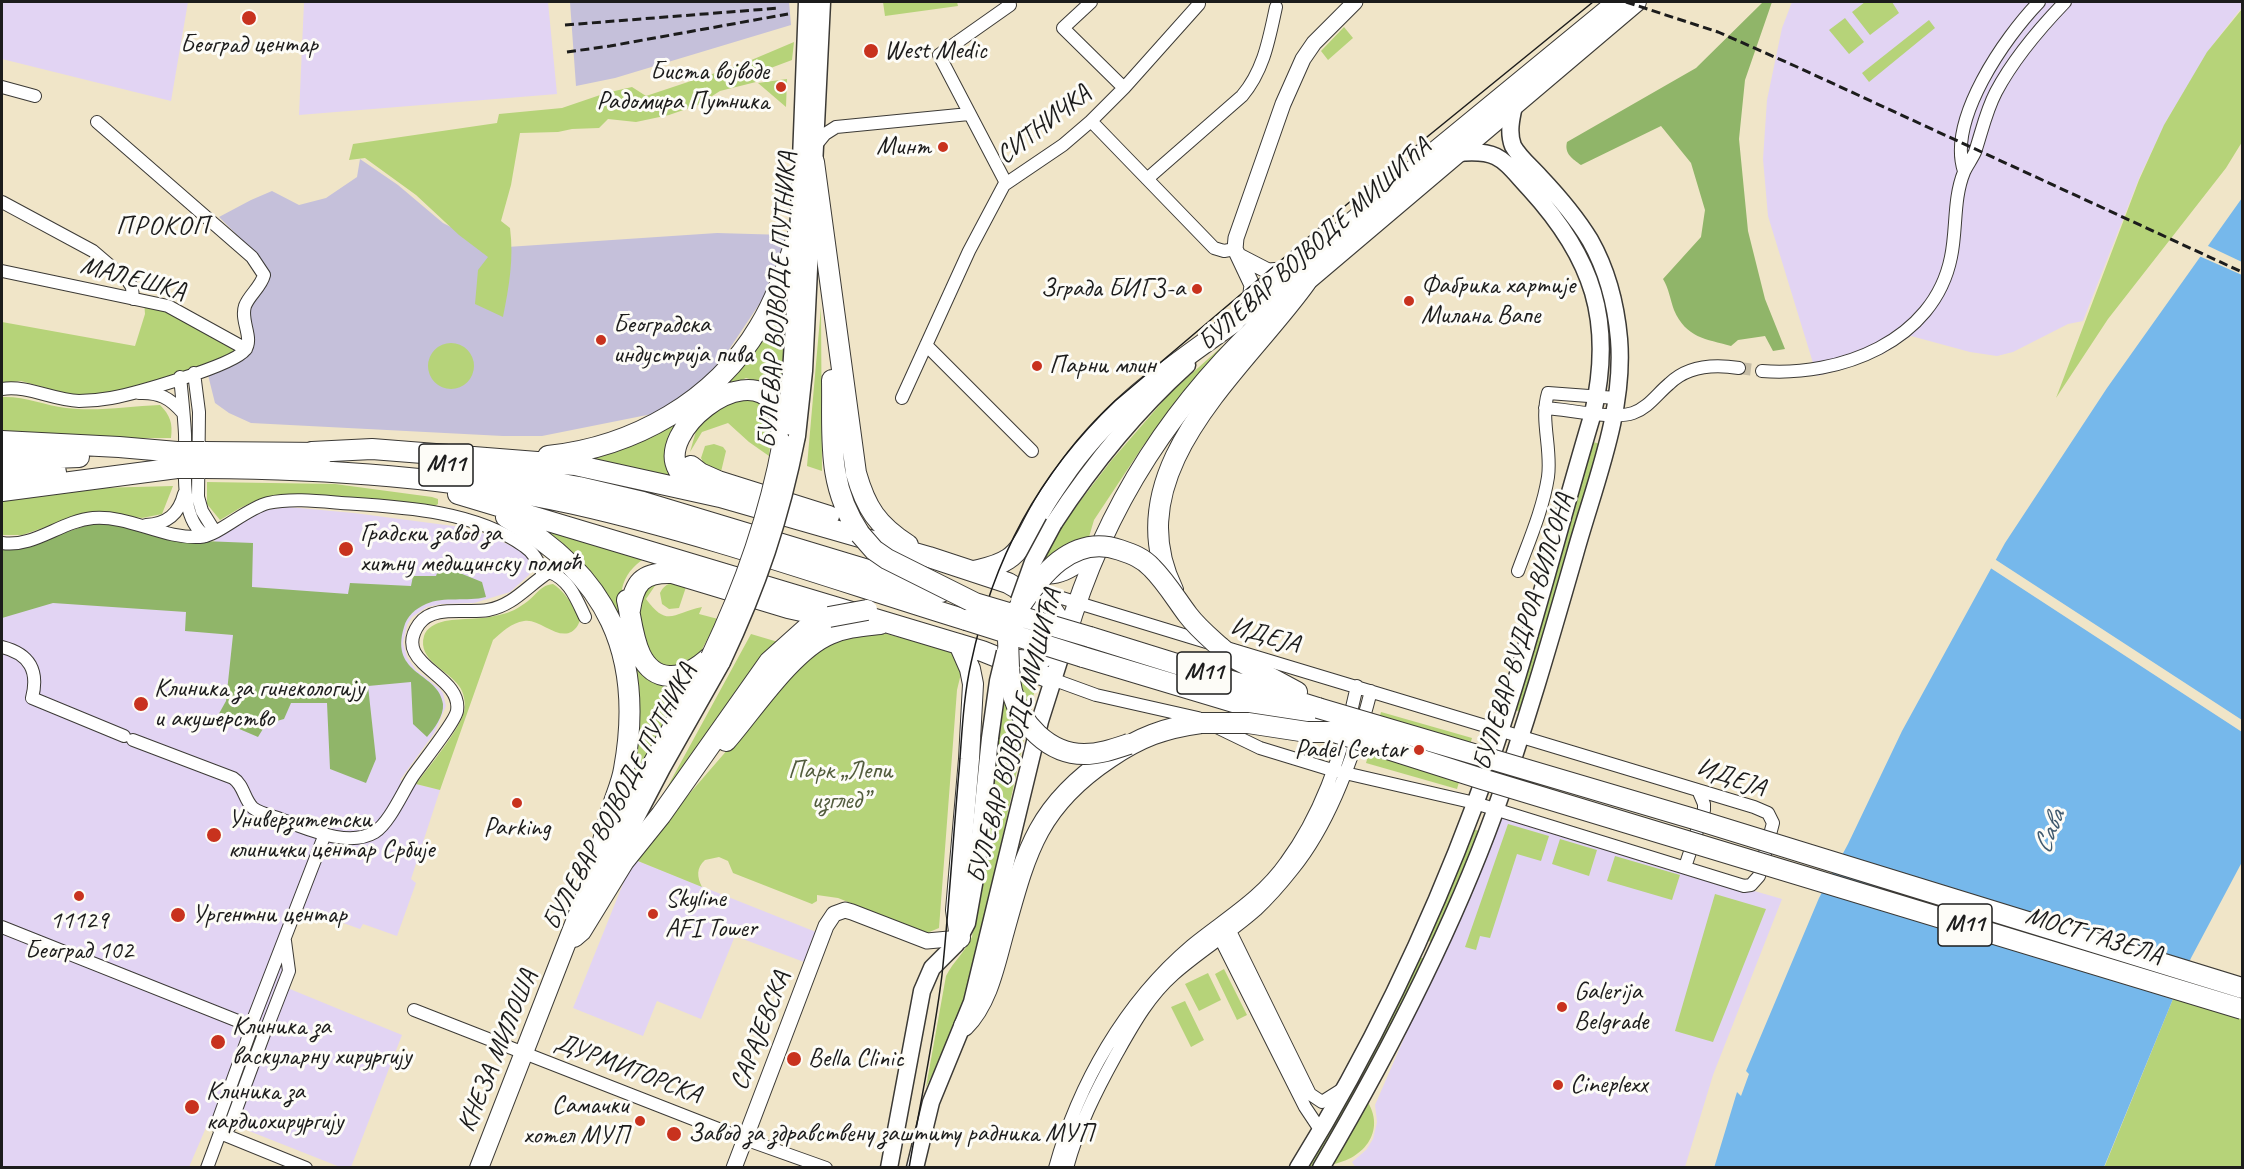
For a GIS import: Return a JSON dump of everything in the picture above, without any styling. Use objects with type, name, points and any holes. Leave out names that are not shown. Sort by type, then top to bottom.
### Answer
[{"type":"highway","points":[[815,154],[852,450],[861,492],[880,524],[922,555]]},
{"type":"highway","points":[[509,459],[553,455],[616,440],[651,427],[699,396],[727,372],[759,328],[783,277],[798,234]]},
{"type":"highway","points":[[1301,276],[1285,311],[1211,400],[1182,444],[1160,502],[1158,528],[1165,571],[1188,615],[1205,634],[1232,657],[1292,689],[1318,708]]},
{"type":"highway","points":[[832,301],[832,444],[839,493],[844,509],[860,534],[874,550],[970,612]]},
{"type":"highway","points":[[974,571],[1004,562],[1016,552],[1062,477],[1111,418],[1148,383],[1241,315]]},
{"type":"highway","points":[[404,477],[959,644],[1004,649],[1027,661],[1044,658],[1056,650],[1066,638],[1064,627],[1050,608],[1008,583],[719,489],[688,462],[684,450],[689,426],[712,402],[734,392],[762,393],[774,403],[789,439]]},
{"type":"highway","points":[[2,441],[119,447],[171,460]]},
{"type":"highway","points":[[312,452],[372,449],[575,465],[719,489],[817,511],[846,524],[860,534]]},
{"type":"highway","name":"M11","points":[[2,460],[204,460],[312,452],[420,461],[492,471],[628,498],[704,530],[970,612],[1318,708]]},
{"type":"highway","points":[[2,491],[171,460]]},
{"type":"highway","name":"M11","points":[[2,474],[171,460]]},
{"type":"highway","name":"M11","points":[[204,460],[451,483],[573,504],[660,526],[704,530]]},
{"type":"highway","points":[[472,498],[550,544],[567,560],[596,594],[621,646],[628,680],[627,748],[624,771],[597,865]]},
{"type":"highway","points":[[1022,544],[1026,558],[1033,567],[1041,573],[1048,574],[1071,567],[1098,549]]},
{"type":"highway","points":[[1016,612],[1055,562],[1070,552],[1094,546],[1112,547],[1143,560],[1177,597]]},
{"type":"highway","points":[[678,559],[653,560],[638,567],[629,579],[626,590],[641,654],[655,672],[665,676],[679,675],[716,659]]},
{"type":"highway","points":[[630,610],[634,591],[647,577],[664,573],[690,577],[788,608],[829,617]]},
{"type":"highway","points":[[661,815],[769,662],[808,627],[829,617],[867,610],[970,612]]},
{"type":"highway","name":"M11","points":[[970,612],[1170,684],[1334,732]]},
{"type":"highway","points":[[569,945],[581,930],[624,861],[771,686],[807,649],[831,633],[890,623]]},
{"type":"highway","points":[[959,644],[970,669],[973,684],[956,910],[960,938]]},
{"type":"highway","points":[[1004,649],[1052,679]]},
{"type":"highway","points":[[1004,649],[1012,692],[1022,714],[1035,732],[1055,746],[1075,753],[1098,753],[1129,744],[1163,730],[1201,723],[1248,723],[1306,732],[1334,732]]},
{"type":"highway","name":"МОСТ ГАЗЕЛА","points":[[1318,708],[1694,819],[2242,988]]},
{"type":"highway","name":"МОСТ ГАЗЕЛА","points":[[1334,732],[2242,1009]]},
{"type":"highway","points":[[964,1026],[971,1019],[985,993],[1017,882],[1027,855],[1052,808],[1082,778],[1129,744]]},
{"type":"main road","name":"БУЛЕВАР ВОЈВОДЕ ПУТНИКА","points":[[789,439],[807,2]]},
{"type":"main road","name":"БУЛЕВАР ВОЈВОДЕ ПУТНИКА","points":[[569,945],[716,659],[752,558],[789,439],[804,370],[822,2]]},
{"type":"main road","name":"БУЛЕВАР ВОЈВОДЕ МИШИЋА","points":[[915,1167],[931,1102],[972,1002],[1040,721],[1077,602],[1098,549],[1152,447],[1188,399],[1236,344],[1301,276],[1616,2]]},
{"type":"main road","name":"БУЛЕВАР ВОЈВОДЕ МИШИЋА","points":[[960,938],[967,923],[976,873],[990,738],[1004,649],[1033,562],[1054,523],[1076,490],[1143,408],[1241,315],[1301,276],[1458,153],[1637,2]]},
{"type":"main road","name":"БУЛЕВАР ВУДРОА ВИЛСОНА","points":[[1321,1167],[1365,1092],[1422,984],[1496,809],[1521,736],[1596,482],[1616,398],[1620,345],[1610,288],[1598,256],[1579,223],[1514,147],[1510,126],[1514,106]]},
{"type":"main road","name":"БУЛЕВАР ВУДРОА ВИЛСОНА","points":[[1299,1167],[1390,1003],[1475,802],[1500,729],[1597,396],[1602,353],[1599,318],[1588,274],[1575,246],[1546,207],[1502,159],[1488,152],[1458,153]]},
{"type":"main road","name":"БУЛЕВАР ВОЈВОДЕ ПУТНИКА","points":[[569,945],[597,865],[716,659]]},
{"type":"main road","points":[[889,1167],[922,992],[932,968],[960,938]]},
{"type":"main road","name":"КНЕЗА МИЛОША","points":[[479,1167],[569,945]]},
{"type":"street","points":[[1091,2],[1063,28],[1124,88]]},
{"type":"street","points":[[1241,315],[1252,285],[1237,252],[1236,238],[1283,104],[1303,59],[1314,43],[1355,2]]},
{"type":"street","points":[[1762,371],[1801,372],[1857,358],[1876,350],[1908,328],[1929,307],[1939,292],[1952,257],[1956,209],[1964,171],[1960,153],[1963,134],[1981,83],[2002,46],[2039,2]]},
{"type":"street","points":[[1964,171],[1971,162],[1996,92],[2021,52],[2066,2]]},
{"type":"street","name":"СИТНИЧКА","points":[[902,398],[969,251],[1006,183],[1047,156],[1091,122],[1199,4]]},
{"type":"street","points":[[1006,183],[939,55],[1010,5]]},
{"type":"street","points":[[1147,179],[1249,88],[1263,62],[1276,7]]},
{"type":"street","points":[[2,87],[35,96]]},
{"type":"street","points":[[817,106],[825,120],[837,127]]},
{"type":"street","points":[[815,154],[828,131],[837,127],[969,114]]},
{"type":"street","points":[[2,389],[29,390],[79,401],[99,400],[194,373],[240,356],[246,349],[249,340],[244,318],[245,306],[263,280],[264,275],[260,268],[252,257],[97,122]]},
{"type":"street","points":[[1091,122],[1214,248],[1237,252],[1268,271],[1301,276]]},
{"type":"street","points":[[2,202],[93,251],[128,281],[132,287],[133,299]]},
{"type":"street","name":"МАЛЕШКА","points":[[2,271],[175,309],[246,349]]},
{"type":"street","points":[[926,345],[1032,451]]},
{"type":"street","points":[[1545,408],[1628,414],[1641,409],[1676,378],[1689,371],[1711,366],[1739,368]]},
{"type":"street","points":[[194,373],[199,412],[198,497],[210,534]]},
{"type":"street","points":[[180,377],[185,490],[191,517],[199,531],[210,534]]},
{"type":"street","points":[[128,393],[162,395],[170,399],[183,413]]},
{"type":"street","points":[[1518,571],[1543,498],[1548,476],[1545,408],[1548,393],[1616,398]]},
{"type":"street","points":[[140,525],[155,524],[170,519],[181,505],[185,490]]},
{"type":"street","points":[[171,533],[191,517],[198,497]]},
{"type":"street","points":[[2,543],[26,541],[92,519],[120,520],[195,537],[210,534],[255,508],[270,503],[330,502],[420,511],[462,519],[492,529],[526,547],[535,556],[543,576]]},
{"type":"street","points":[[2,648],[20,654],[32,668],[35,679],[32,698],[233,778],[255,809],[325,834],[354,838],[374,832],[380,827],[456,714],[456,703],[450,687],[419,660],[413,649],[414,634],[425,618],[438,612],[482,611],[497,608],[513,601],[549,572],[560,576],[573,593],[585,616]]},
{"type":"street","name":"ИДЕЈА","points":[[1008,583],[1698,790],[1768,813],[1773,829],[1759,876],[1751,885],[1744,886],[1475,802],[1338,772],[1260,748],[1198,718],[1096,695],[1052,679]]},
{"type":"street","points":[[1338,772],[1357,686]]},
{"type":"street","points":[[1067,1167],[1091,1101],[1131,1025],[1160,988],[1222,930],[1286,864],[1338,772],[1364,717],[1371,691]]},
{"type":"street","points":[[1685,867],[1704,810],[1698,790]]},
{"type":"street","points":[[207,1167],[220,1133],[218,1121],[250,1027],[325,834]]},
{"type":"street","name":"САРАЈЕВСКА","points":[[734,1167],[826,926],[834,914],[845,910],[852,912],[927,941],[960,938]]},
{"type":"street","points":[[2,927],[250,1027],[257,1038],[265,1032]]},
{"type":"street","points":[[1222,930],[1310,1094],[1322,1102],[1344,1088]]},
{"type":"street","points":[[1222,930],[1305,1107],[1321,1131]]},
{"type":"street","points":[[1055,1167],[1079,1099],[1116,1033],[1144,993],[1192,945],[1222,930]]},
{"type":"street","points":[[220,1133],[230,1126],[289,971],[284,940]]},
{"type":"street","name":"ДУРМИТОРСКА","points":[[414,1010],[745,1139],[826,1167]]},
{"type":"street","points":[[220,1133],[306,1167]]},
{"type":"shaded area","points":[[2,2],[188,2],[171,101],[2,59]]},
{"type":"shaded area","points":[[304,2],[548,2],[557,94],[299,115]]},
{"type":"shaded area","points":[[570,2],[789,2],[791,25],[615,78],[576,86]]},
{"type":"shaded area","points":[[1792,2],[2242,2],[2242,7],[2209,50],[2167,120],[2140,176],[2083,321],[2068,324],[2013,352],[1997,356],[1970,352],[1911,336],[1883,354],[1844,369],[1817,376],[1768,216],[1763,159],[1767,100],[1782,28]]},
{"type":"shaded area","points":[[360,159],[398,185],[443,223],[492,248],[717,233],[786,235],[774,275],[764,297],[726,354],[704,379],[652,414],[542,436],[503,436],[251,423],[229,413],[215,403],[207,371],[246,349],[244,318],[263,280],[252,250],[219,217],[272,191],[299,205],[326,198],[357,177]]},
{"type":"shaded area","name":"Универзитетски клинички центар Србије","points":[[288,507],[461,527],[489,535],[529,555],[533,567],[529,575],[510,592],[474,603],[427,607],[412,617],[407,625],[403,643],[407,657],[416,670],[443,693],[446,706],[435,732],[400,780],[440,790],[411,879],[416,883],[397,936],[363,924],[360,929],[301,908],[288,949],[285,987],[402,1035],[351,1167],[340,1167],[211,1116],[189,1167],[2,1167],[2,614],[51,597],[208,608],[215,535],[240,519],[265,510]]},
{"type":"shaded area","name":"Galerija Belgrade","points":[[1500,817],[1782,899],[1713,1075],[1685,1167],[1356,1168],[1352,1162],[1366,1150],[1373,1139],[1377,1122],[1375,1105]]},
{"type":"shaded area","points":[[633,859],[816,932],[804,962],[735,936],[701,1019],[657,1001],[643,1036],[573,1008]]},
{"type":"green space","points":[[883,2],[957,2],[958,6],[885,16]]},
{"type":"green space","points":[[1763,2],[1772,2],[1745,80],[1739,139],[1748,231],[1765,299],[1785,349],[1773,351],[1765,336],[1738,340],[1731,346],[1705,339],[1684,326],[1674,310],[1663,279],[1701,237],[1705,210],[1691,163],[1661,126],[1581,165],[1570,156],[1566,146],[1567,142],[1696,68]]},
{"type":"green space","points":[[1865,2],[1892,2],[1899,13],[1870,35],[1852,12]]},
{"type":"green space","points":[[2242,9],[2242,142],[2226,168],[2108,319],[2056,398],[2139,180],[2164,125],[2207,52]]},
{"type":"green space","points":[[1845,18],[1864,42],[1849,54],[1829,30]]},
{"type":"green space","points":[[1929,20],[1935,28],[1869,82],[1862,73]]},
{"type":"green space","points":[[1344,27],[1353,38],[1328,60],[1321,51]]},
{"type":"green space","points":[[794,42],[792,60],[768,69],[760,81],[720,91],[698,105],[669,115],[636,122],[608,119],[599,128],[520,133],[511,185],[501,221],[510,228],[511,251],[509,283],[503,317],[475,304],[478,270],[488,257],[459,235],[416,195],[365,158],[349,160],[353,144],[497,123],[499,114],[562,108],[632,87],[646,96],[742,64]]},
{"type":"green space","points":[[787,79],[786,107],[758,83]]},
{"type":"green space","points":[[789,281],[784,403],[765,383],[746,378],[718,391],[691,415],[666,445],[667,466],[681,482],[566,459],[674,420]]},
{"type":"green space","points":[[144,300],[240,351],[206,366],[121,391],[99,395],[76,396],[21,381],[2,383],[2,322],[135,346],[145,314]]},
{"type":"green space","points":[[821,307],[822,471],[807,466]]},
{"type":"green space","points":[[1256,316],[1189,387],[1143,446],[1094,520],[1089,537],[1079,554],[1053,566],[1030,558],[1029,549],[1058,530],[1111,461],[1170,393]]},
{"type":"green space","points":[[451,343],[467,350],[474,366],[467,382],[451,389],[435,382],[428,366],[435,350]]},
{"type":"green space","points":[[737,394],[760,396],[773,420],[769,456],[728,423],[702,432],[690,452],[698,424]]},
{"type":"green space","points":[[2,397],[78,409],[160,405],[170,420],[171,438],[19,438],[2,434]]},
{"type":"green space","points":[[1593,442],[1600,444],[1525,713],[1515,710]]},
{"type":"green space","points":[[714,444],[723,447],[726,451],[720,476],[704,464],[701,458],[705,446]]},
{"type":"green space","points":[[207,482],[335,484],[432,497],[438,499],[438,504],[433,507],[258,500],[220,520],[207,504]]},
{"type":"green space","points":[[173,486],[162,514],[142,518],[88,513],[22,535],[2,535],[2,499],[98,488]]},
{"type":"green space","points":[[533,521],[645,558],[630,571],[622,589],[639,661],[693,677],[623,803],[635,750],[604,590],[576,555]]},
{"type":"green space","points":[[91,524],[118,524],[203,541],[253,543],[252,587],[348,594],[350,583],[411,586],[413,576],[436,576],[440,565],[482,582],[486,597],[433,602],[418,608],[407,619],[401,643],[403,655],[416,672],[433,685],[440,694],[443,704],[442,713],[427,737],[413,724],[411,682],[368,686],[376,759],[366,783],[330,769],[327,703],[291,703],[284,719],[266,724],[258,737],[216,719],[226,701],[233,635],[185,631],[186,612],[53,603],[2,618],[2,550],[18,548]]},
{"type":"green space","points":[[659,580],[646,599],[660,614],[672,616],[702,607],[699,614],[718,619],[700,653],[675,671],[658,668],[645,649],[637,600],[648,585]]},
{"type":"green space","points":[[688,581],[679,608],[669,609],[662,604],[660,593],[665,586]]},
{"type":"green space","points":[[553,584],[564,593],[577,611],[580,616],[578,625],[566,634],[537,623],[524,621],[511,626],[493,640],[440,790],[416,784],[450,738],[465,709],[459,686],[425,652],[424,636],[429,628],[445,621],[485,618],[507,613],[525,604],[542,588]]},
{"type":"green space","name":"Парк „Лепи изглед”","points":[[879,632],[945,649],[964,661],[957,690],[939,928],[927,933],[838,898],[817,895],[817,901],[812,904],[733,873],[728,861],[719,857],[705,860],[700,866],[698,876],[702,887],[633,859],[805,660],[841,634]]},
{"type":"green space","points":[[751,634],[778,642],[651,817]]},
{"type":"green space","points":[[1009,666],[1038,675],[969,989],[954,1032],[926,1087],[946,976],[972,937]]},
{"type":"green space","name":"Padel Centar","points":[[1381,712],[1472,738],[1457,789],[1366,763]]},
{"type":"green space","points":[[1508,824],[1549,836],[1541,861],[1517,854],[1490,938],[1480,936],[1476,950],[1465,947]]},
{"type":"green space","points":[[1473,829],[1479,831],[1432,942],[1426,940]]},
{"type":"green space","points":[[1560,839],[1597,850],[1589,876],[1552,864]]},
{"type":"green space","points":[[1615,856],[1680,875],[1672,900],[1607,881]]},
{"type":"green space","points":[[1715,894],[1766,909],[1713,1042],[1675,1031]]},
{"type":"green space","points":[[1411,957],[1433,959],[1321,1167],[1298,1168]]},
{"type":"green space","points":[[1224,969],[1247,1015],[1237,1020],[1215,974]]},
{"type":"green space","points":[[1208,973],[1221,1000],[1199,1011],[1185,984]]},
{"type":"green space","points":[[2175,994],[2242,1017],[2242,1167],[2104,1168]]},
{"type":"green space","points":[[1185,1001],[1204,1040],[1191,1047],[1171,1007]]},
{"type":"green space","points":[[1366,1099],[1372,1111],[1374,1123],[1373,1133],[1368,1143],[1351,1158],[1328,1165]]},
{"type":"water","name":"Сава","points":[[2242,198],[2242,862],[2191,958],[2104,1167],[1714,1168],[1737,1092],[1741,1096],[1749,1074],[1746,1071],[1819,898],[1848,844],[1902,731],[2005,543],[2107,388]]},
{"type":"pier","points":[[2206,245],[2242,262],[2242,275],[2199,256]]},
{"type":"pier","points":[[1993,558],[2242,720],[2242,732],[1989,567]]},
{"type":"tunnel","points":[[1739,368],[1762,371]]},
{"type":"tram line","points":[[909,1168],[942,975],[968,676],[980,625],[992,588],[1022,520],[1063,458],[1115,401],[1411,150],[1593,2]]},
{"type":"railway","points":[[1626,2],[1718,32],[2242,272]]},
{"type":"railway","points":[[565,25],[780,8]]},
{"type":"railway","points":[[567,52],[788,14]]},
{"type":"place","name":"Београд центар","points":[[249,18]]},
{"type":"place","name":"West Medic","points":[[871,51]]},
{"type":"place","name":"Биста војводе Радомира Путника","points":[[781,87]]},
{"type":"place","name":"Минт","points":[[943,147]]},
{"type":"place","name":"Зграда БИГЗ-а","points":[[1197,289]]},
{"type":"place","name":"Фабрика хартије Милана Вапе","points":[[1409,301]]},
{"type":"place","name":"Београдска индустрија пива","points":[[601,340]]},
{"type":"place","name":"Парни млин","points":[[1037,366]]},
{"type":"place","name":"Градски завод за хитну медицинску помоћ","points":[[346,549]]},
{"type":"place","name":"Клиника за гинекологију и акушерство","points":[[141,704]]},
{"type":"place","name":"Padel Centar","points":[[1419,750]]},
{"type":"place","name":"Parking","points":[[517,803]]},
{"type":"place","name":"Универзитетски клинички центар Србије","points":[[214,835]]},
{"type":"place","name":"11129 Београд 102","points":[[79,896]]},
{"type":"place","name":"Skyline AFI Tower","points":[[653,914]]},
{"type":"place","name":"Ургентни центар","points":[[178,915]]},
{"type":"place","name":"Galerija Belgrade","points":[[1562,1007]]},
{"type":"place","name":"Клиника за васкуларну хирургију","points":[[218,1042]]},
{"type":"place","name":"Bella Clinic","points":[[794,1059]]},
{"type":"place","name":"Cineplexx","points":[[1558,1085]]},
{"type":"place","name":"Клиника за кардиохирургију","points":[[192,1107]]},
{"type":"place","name":"Самачки хотел МУП","points":[[640,1121]]},
{"type":"place","name":"Завод за здравствену заштиту радника МУП","points":[[674,1134]]},
{"type":"district","name":"ПРОКОП","points":[[163,227]]}]
